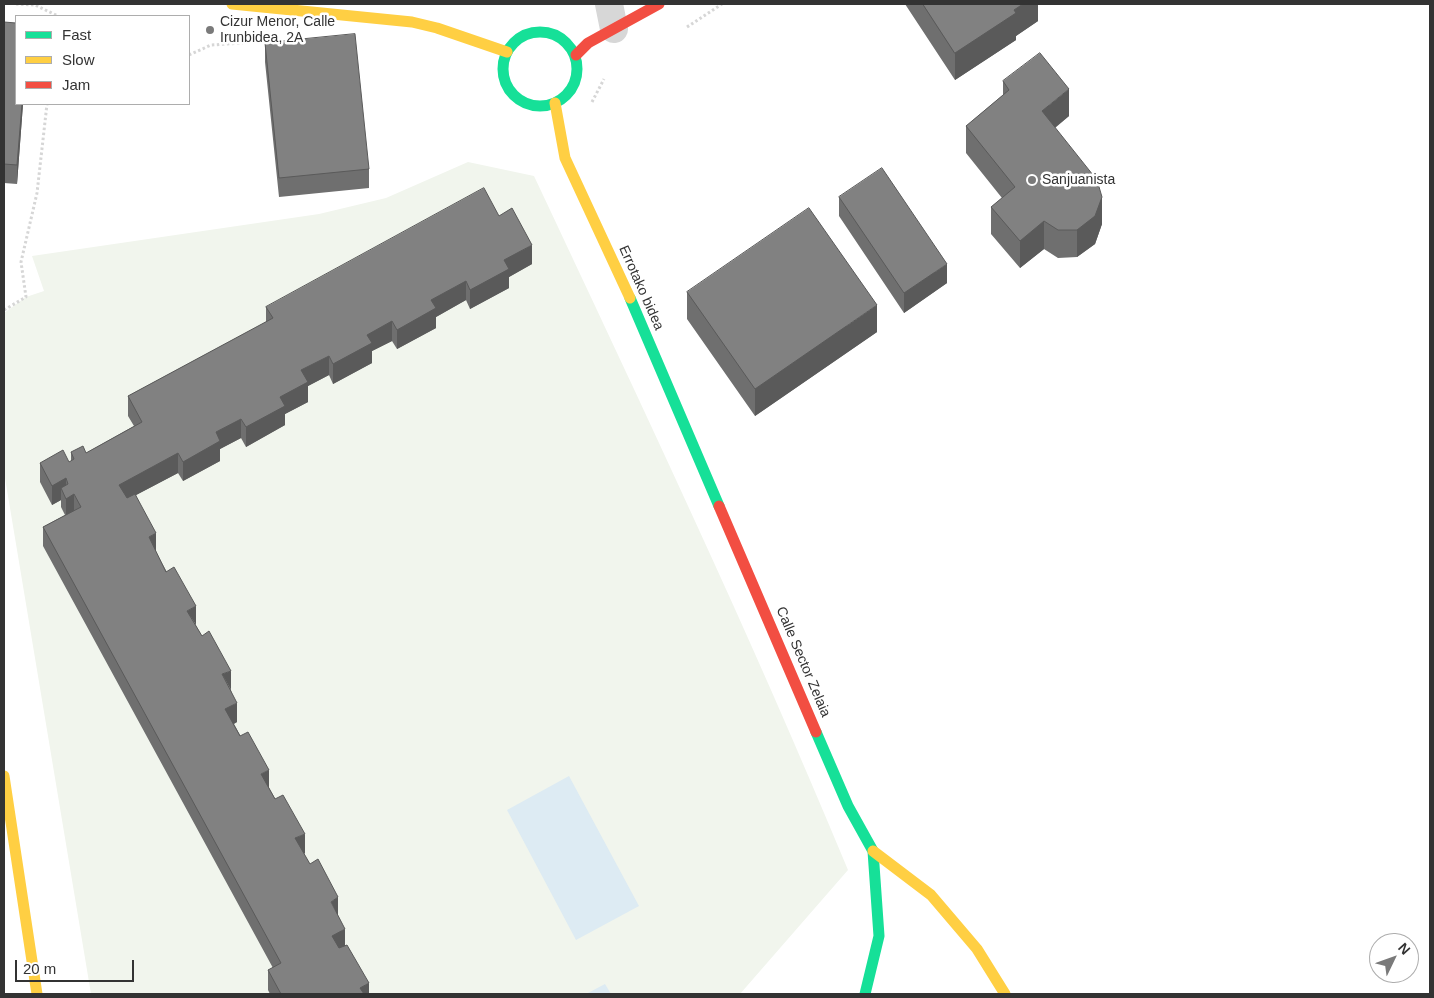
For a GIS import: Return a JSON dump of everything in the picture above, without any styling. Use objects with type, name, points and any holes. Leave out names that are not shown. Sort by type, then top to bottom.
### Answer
[{"type":"street","points":[[232,4],[412,22],[449,31],[481,46],[507,52]]},
{"type":"street","points":[[576,55],[612,16],[659,4]]},
{"type":"street","points":[[539,31],[562,38],[576,55],[578,72],[572,89],[555,103],[535,106],[521,101],[512,92],[505,80],[503,67],[507,52],[513,42],[526,34],[539,31]]},
{"type":"street","name":"Errotako bidea","points":[[555,103],[565,158],[625,287],[709,482]]},
{"type":"street","name":"Calle Sector Zelaia","points":[[709,482],[844,797],[872,852]]},
{"type":"street","points":[[4,776],[38,994]]},
{"type":"street","points":[[865,994],[880,936],[872,852]]},
{"type":"street","points":[[872,852],[931,895],[977,948],[1004,994]]},
{"type":"path","points":[[16,4],[35,5],[56,15]]},
{"type":"path","points":[[681,30],[722,4]]},
{"type":"path","points":[[190,55],[211,45],[246,43]]},
{"type":"path","points":[[590,110],[592,101],[606,74]]},
{"type":"path","points":[[4,310],[26,297],[21,262],[37,193],[47,105]]},
{"type":"shaded area","points":[[468,162],[534,176],[734,608],[848,870],[740,994],[91,994],[4,472],[4,313],[26,297],[44,291],[32,256],[319,214],[386,198]]},
{"type":"shaded area","points":[[569,776],[639,906],[576,940],[507,810]]},
{"type":"shaded area","points":[[605,984],[611,994],[586,994]]},
{"type":"building","points":[[923,4],[1023,4],[1014,10],[1016,13],[955,53]]},
{"type":"building","points":[[4,22],[15,23],[15,105],[22,105],[17,165],[4,164]]},
{"type":"building","points":[[355,34],[369,169],[279,178],[265,43]]},
{"type":"building","name":"Sanjuanista","points":[[1040,53],[1069,89],[1042,111],[1097,180],[1102,197],[1095,216],[1077,230],[1058,230],[1044,221],[1020,241],[991,207],[1015,187],[966,126],[1009,90],[1003,81]]},
{"type":"building","points":[[882,168],[947,264],[904,293],[839,197]]},
{"type":"building","points":[[484,188],[499,216],[512,208],[532,245],[504,260],[509,269],[470,290],[466,281],[431,300],[436,308],[397,330],[392,321],[367,335],[372,343],[333,364],[329,356],[301,370],[308,382],[280,397],[285,406],[246,427],[241,419],[216,432],[220,441],[183,462],[178,453],[119,485],[127,498],[135,494],[156,533],[149,537],[166,572],[174,567],[196,606],[187,611],[202,636],[209,631],[231,671],[222,674],[237,703],[225,709],[240,736],[248,732],[269,770],[261,774],[275,799],[283,795],[305,834],[295,838],[310,864],[318,859],[338,897],[331,902],[345,929],[332,936],[339,948],[347,945],[369,983],[360,988],[364,994],[281,994],[268,970],[281,963],[43,527],[81,507],[74,494],[66,499],[61,488],[68,484],[66,478],[52,486],[40,463],[63,450],[69,462],[74,459],[71,452],[83,446],[86,453],[142,422],[128,396],[273,318],[266,307]]},
{"type":"building","points":[[809,208],[877,305],[755,389],[687,292]]},
{"type":"traffic: fast","points":[[533,32],[547,32],[561,38],[571,48],[577,62],[577,69],[577,76],[571,90],[561,100],[547,106],[533,106],[519,100],[509,90],[503,76],[503,62],[509,48],[519,38],[533,32]]},
{"type":"traffic: fast","points":[[630,298],[719,506]]},
{"type":"traffic: fast","points":[[816,732],[848,806],[873,851],[879,936],[865,994]]},
{"type":"traffic: slow","points":[[232,4],[412,22],[437,28],[507,52]]},
{"type":"traffic: slow","points":[[555,103],[565,158],[630,298]]},
{"type":"traffic: slow","points":[[4,776],[37,994]]},
{"type":"traffic: slow","points":[[873,851],[931,895],[977,949],[1005,994]]},
{"type":"traffic: jam","points":[[576,55],[588,43],[659,4]]},
{"type":"traffic: jam","points":[[719,506],[816,732]]},
{"type":"place","name":"Cizur Menor, Calle Irunbidea, 2A","points":[[210,30]]},
{"type":"place","name":"Sanjuanista","points":[[1032,180]]}]
